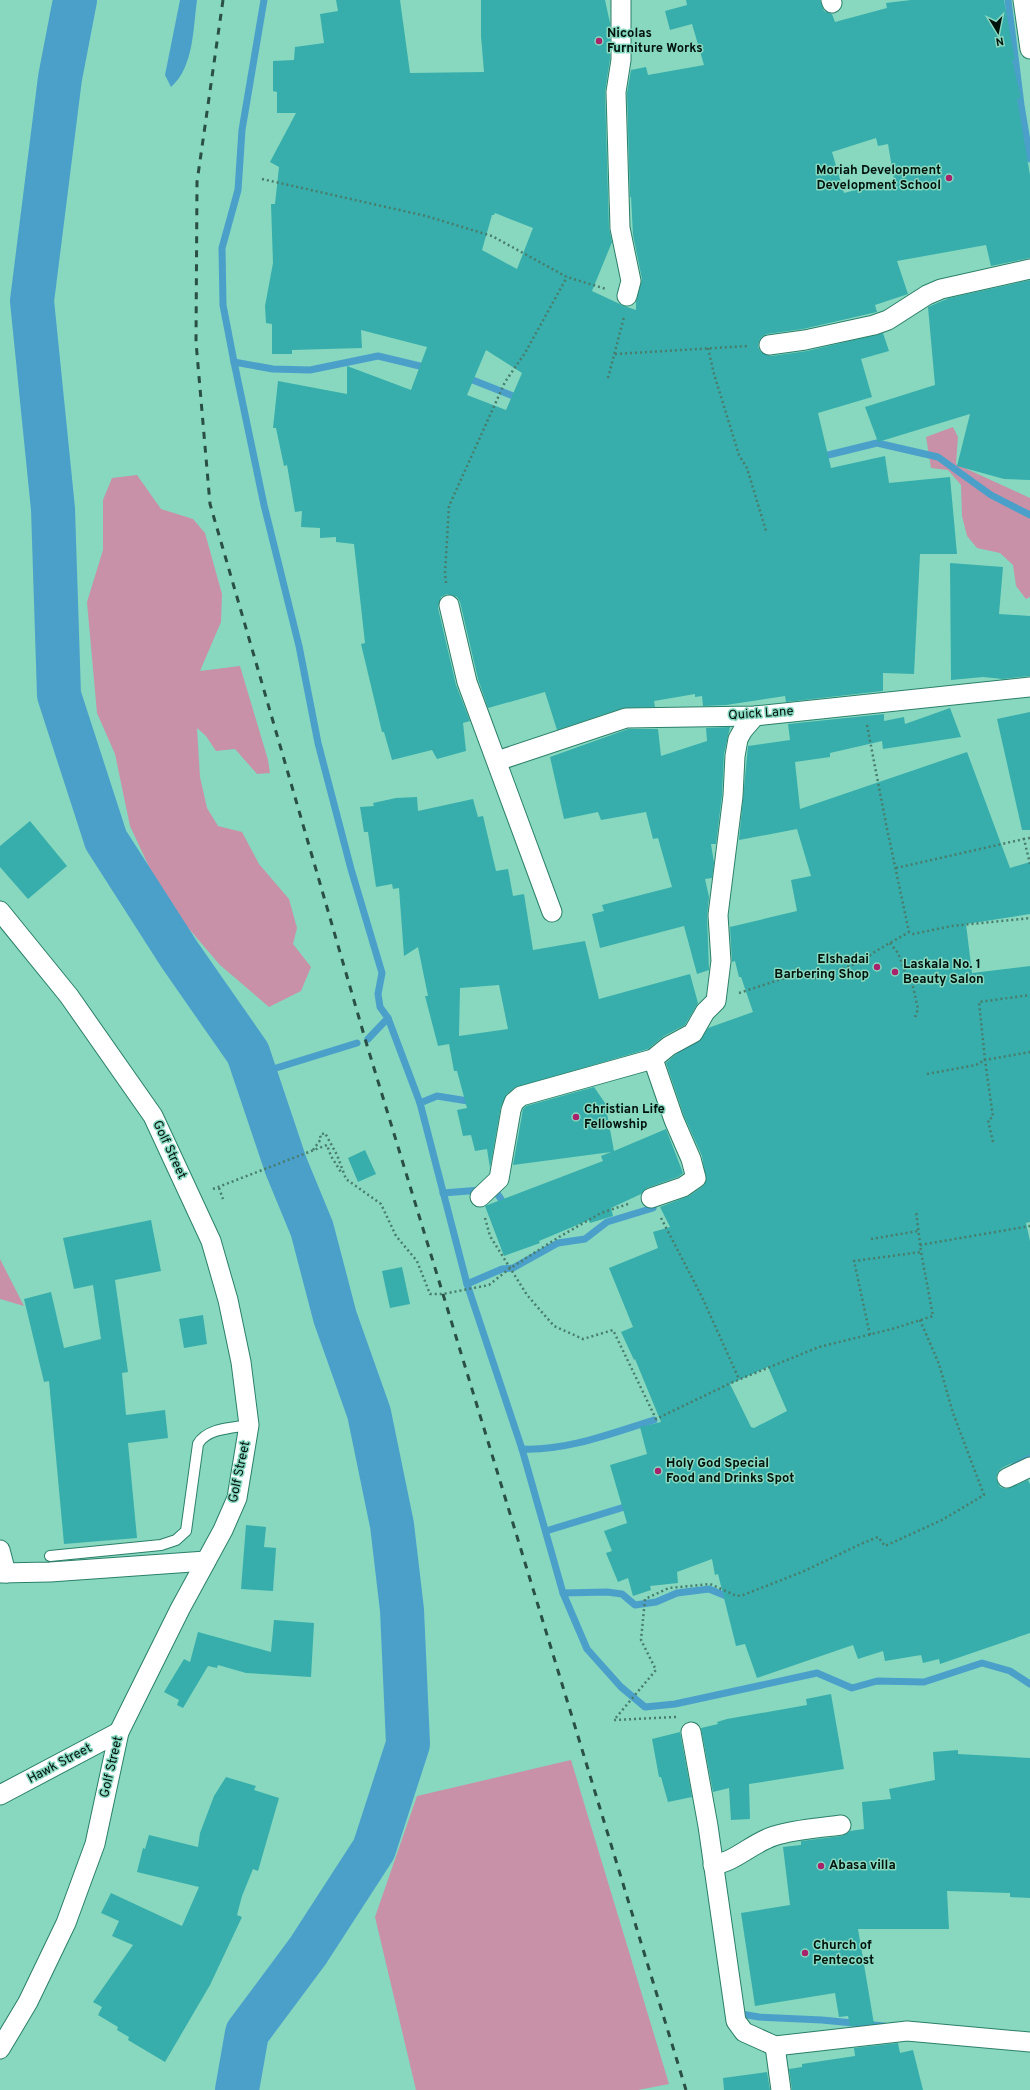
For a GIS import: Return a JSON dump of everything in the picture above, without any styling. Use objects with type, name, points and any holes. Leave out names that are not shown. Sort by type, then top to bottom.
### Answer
[{"type":"street","points":[[621,0],[621,60],[616,92],[620,228],[631,281],[627,296]]},
{"type":"street","points":[[1025,0],[1030,49]]},
{"type":"street","points":[[769,345],[805,340],[874,325],[888,320],[927,295],[942,289],[1030,269]]},
{"type":"street","points":[[449,605],[467,682],[552,912]]},
{"type":"street","name":"Quick Lane","points":[[497,761],[626,718],[755,716],[1030,687]]},
{"type":"street","points":[[480,1197],[497,1183],[499,1179],[511,1110],[514,1102],[521,1096],[652,1059],[669,1046],[693,1033],[705,1012],[716,1001],[721,961],[718,915],[733,796],[735,756],[738,739],[743,730],[755,716]]},
{"type":"street","name":"Golf Street","points":[[0,911],[69,996],[153,1116],[211,1241],[228,1300],[241,1362],[249,1425],[237,1498],[119,1732],[95,1844],[66,1923],[28,2002],[0,2049]]},
{"type":"street","points":[[651,1198],[683,1187],[696,1178],[691,1159],[674,1120],[652,1059]]},
{"type":"street","points":[[1007,1478],[1030,1467]]},
{"type":"street","points":[[0,1550],[3,1573],[50,1572],[206,1561]]},
{"type":"street","name":"Hawk Street","points":[[0,1795],[119,1732]]},
{"type":"street","points":[[691,1732],[713,1865],[736,2020],[744,2032],[775,2046],[907,2031],[1030,2042]]},
{"type":"street","points":[[713,1865],[724,1864],[773,1836],[798,1830],[841,1826]]},
{"type":"street","points":[[775,2046],[781,2090]]},
{"type":"lane","points":[[50,1556],[161,1545],[176,1540],[186,1531],[198,1444],[201,1438],[209,1433],[249,1425]]},
{"type":"path","points":[[262,179],[426,216],[492,236],[567,276],[627,296],[623,323],[608,378]]},
{"type":"path","points":[[449,605],[445,573],[449,506],[505,382],[525,353],[567,276]]},
{"type":"path","points":[[615,354],[769,345]]},
{"type":"path","points":[[708,348],[714,374],[737,448],[747,468],[766,531]]},
{"type":"path","points":[[864,705],[909,932]]},
{"type":"path","points":[[896,868],[1030,838]]},
{"type":"path","points":[[1024,840],[1030,864]]},
{"type":"path","points":[[716,1001],[800,973],[813,979],[861,962],[876,951],[909,932],[913,934],[952,926],[1030,918]]},
{"type":"path","points":[[890,943],[898,953],[906,974],[911,978],[918,1009],[914,1020]]},
{"type":"path","points":[[993,1142],[988,1120],[993,1116],[979,1002],[1030,995]]},
{"type":"path","points":[[927,1074],[976,1065],[985,1060],[1030,1052]]},
{"type":"path","points":[[313,1150],[321,1139],[320,1135],[325,1133],[337,1155],[346,1179]]},
{"type":"path","points":[[223,1199],[219,1188],[327,1145],[331,1156],[346,1179],[381,1204],[396,1236],[417,1261],[430,1294],[452,1293],[489,1285],[509,1269],[559,1237],[601,1213],[615,1207],[651,1198],[702,1297],[739,1379]]},
{"type":"path","points":[[480,1197],[490,1236],[509,1269],[527,1295],[554,1326],[583,1339],[613,1330],[656,1419],[739,1379],[819,1347],[870,1335],[933,1316],[921,1252],[916,1212]]},
{"type":"path","points":[[920,1245],[1030,1226]]},
{"type":"path","points":[[871,1239],[918,1231]]},
{"type":"path","points":[[870,1335],[854,1261],[921,1252]]},
{"type":"path","points":[[691,1732],[685,1716],[614,1720],[656,1670],[641,1640],[645,1599],[669,1588],[710,1584],[736,1596],[743,1595],[802,1572],[878,1537],[885,1546],[942,1520],[984,1495],[953,1413],[939,1364],[920,1320]]},
{"type":"shaded area","points":[[953,427],[958,437],[956,464],[1030,498],[1030,597],[1026,599],[1016,586],[1013,565],[1000,553],[977,548],[967,536],[962,516],[961,485],[948,470],[931,468],[926,437]]},
{"type":"shaded area","points":[[137,475],[161,509],[193,519],[205,533],[222,594],[221,622],[200,671],[240,666],[268,760],[270,773],[257,774],[235,749],[216,751],[206,736],[197,728],[200,777],[207,808],[218,826],[242,832],[259,864],[289,899],[297,928],[293,944],[311,967],[301,991],[269,1007],[220,965],[165,901],[130,826],[115,754],[97,713],[87,602],[103,550],[103,500],[112,478]]},
{"type":"shaded area","points":[[0,1259],[24,1306],[0,1299]]},
{"type":"shaded area","points":[[571,1760],[669,2084],[638,2090],[416,2090],[375,1917],[417,1796]]},
{"type":"water","points":[[180,0],[197,0],[193,35],[188,58],[179,79],[171,87],[165,75]]},
{"type":"building","points":[[336,0],[400,0],[410,73],[484,72],[481,36],[481,0],[605,0],[610,23],[610,59],[605,92],[609,228],[612,242],[592,291],[636,310],[636,302],[642,279],[633,235],[631,196],[630,198],[627,93],[631,70],[646,67],[648,75],[704,65],[692,24],[670,30],[665,11],[687,5],[686,0],[820,0],[824,11],[832,14],[835,22],[887,8],[886,3],[911,0],[1004,0],[1015,60],[1012,60],[1021,98],[1017,99],[1030,175],[1030,258],[991,266],[986,245],[897,261],[908,294],[875,305],[877,312],[803,329],[767,334],[759,341],[758,347],[761,352],[771,356],[807,351],[883,333],[889,351],[861,359],[872,397],[818,413],[831,468],[885,456],[889,483],[950,477],[957,554],[920,554],[914,674],[883,673],[883,691],[786,702],[785,696],[726,705],[703,706],[702,696],[695,697],[695,694],[654,701],[655,707],[623,708],[557,730],[545,692],[488,708],[478,679],[460,602],[457,597],[447,594],[441,597],[438,608],[456,685],[470,721],[463,723],[466,751],[437,759],[432,750],[392,760],[384,732],[382,732],[361,644],[365,643],[354,544],[336,542],[336,537],[320,538],[320,528],[301,527],[302,511],[295,512],[287,465],[284,466],[276,428],[273,428],[278,381],[347,394],[347,366],[411,390],[427,347],[361,330],[362,348],[292,350],[292,354],[272,354],[272,324],[266,323],[265,306],[273,263],[271,204],[275,204],[279,167],[270,162],[296,113],[277,113],[277,92],[273,91],[273,61],[294,60],[295,47],[324,43],[320,14],[338,11]],"holes":[[[876,138],[878,146],[888,144],[894,180],[844,193],[832,152]],[[495,213],[533,228],[517,269],[482,250],[492,215]],[[486,350],[522,373],[506,410],[467,395]]]},
{"type":"building","points":[[1030,280],[1030,480],[1004,479],[957,466],[970,414],[878,442],[865,407],[935,385],[928,307],[949,298]]},
{"type":"building","points":[[950,563],[1003,567],[999,614],[1030,616],[1030,676],[1003,679],[983,677],[951,680]]},
{"type":"building","points":[[950,708],[961,737],[883,749],[882,741],[830,753],[830,757],[795,762],[800,809],[967,752],[1010,868],[1030,862],[1030,914],[966,924],[972,973],[1030,966],[1030,1222],[1026,1223],[1030,1241],[1030,1454],[1002,1468],[998,1472],[996,1478],[1000,1487],[1006,1489],[1028,1480],[1030,1484],[1030,1633],[940,1664],[939,1659],[923,1663],[921,1655],[885,1661],[883,1651],[858,1659],[853,1645],[757,1678],[745,1644],[736,1646],[718,1574],[715,1575],[712,1559],[677,1572],[678,1583],[650,1586],[651,1590],[633,1596],[628,1578],[618,1582],[606,1553],[612,1551],[604,1531],[627,1523],[610,1465],[647,1454],[640,1427],[661,1422],[635,1359],[634,1360],[621,1332],[633,1327],[609,1268],[658,1248],[653,1232],[670,1227],[660,1207],[689,1196],[702,1187],[706,1181],[702,1156],[684,1116],[666,1063],[675,1055],[699,1042],[708,1028],[753,1012],[741,977],[739,977],[735,961],[732,962],[730,927],[797,911],[791,880],[811,876],[797,829],[739,840],[748,746],[790,740],[788,724],[884,714],[884,721],[904,717],[905,724]],"holes":[[[768,1367],[787,1411],[754,1428],[751,1427],[730,1384]]]},
{"type":"building","points":[[1030,712],[1030,830],[1022,830],[997,719]]},
{"type":"building","points":[[730,727],[724,754],[722,795],[716,844],[711,844],[714,863],[712,878],[705,879],[709,897],[707,916],[709,970],[697,974],[684,926],[600,948],[592,914],[604,911],[602,905],[672,887],[658,838],[653,839],[646,812],[601,820],[598,812],[564,819],[550,757],[628,729],[658,729],[661,756],[707,741],[706,728]]},
{"type":"building","points":[[417,797],[418,811],[473,799],[478,817],[483,816],[496,871],[508,869],[513,896],[524,894],[533,950],[585,941],[599,999],[690,974],[698,1003],[685,1025],[664,1036],[648,1049],[514,1088],[507,1094],[501,1106],[490,1168],[487,1149],[475,1151],[471,1135],[463,1136],[457,1110],[467,1108],[457,1071],[454,1071],[449,1044],[438,1046],[425,996],[428,996],[418,947],[404,956],[399,888],[393,889],[392,884],[376,887],[368,832],[364,832],[360,807],[374,806],[373,803],[396,798]],"holes":[[[499,985],[508,1029],[459,1036],[460,988]]]},
{"type":"building","points":[[30,821],[67,866],[28,899],[0,867],[0,846]]},
{"type":"building","points":[[594,1087],[605,1103],[614,1151],[666,1129],[683,1173],[678,1177],[647,1188],[641,1194],[611,1208],[613,1216],[590,1223],[589,1220],[539,1241],[540,1243],[504,1256],[485,1206],[603,1161],[601,1156],[611,1152],[513,1165],[523,1109],[526,1106]]},
{"type":"building","points":[[365,1150],[376,1174],[358,1182],[348,1158]]},
{"type":"building","points":[[151,1220],[161,1271],[115,1280],[128,1372],[122,1373],[126,1415],[165,1410],[168,1438],[128,1443],[137,1538],[64,1544],[49,1381],[44,1382],[24,1299],[51,1292],[64,1348],[101,1339],[93,1285],[74,1289],[63,1238]]},
{"type":"building","points":[[402,1267],[410,1304],[390,1308],[382,1271]]},
{"type":"building","points":[[203,1315],[207,1344],[184,1348],[179,1319]]},
{"type":"building","points":[[246,1525],[266,1527],[264,1547],[276,1548],[273,1591],[241,1589]]},
{"type":"building","points":[[274,1620],[314,1623],[311,1677],[246,1673],[218,1665],[217,1668],[208,1666],[183,1708],[177,1705],[179,1700],[164,1692],[184,1659],[190,1662],[198,1632],[271,1652]]},
{"type":"building","points":[[831,1694],[844,1769],[749,1784],[750,1819],[731,1820],[729,1788],[713,1792],[701,1728],[718,1724],[717,1722],[727,1719],[807,1705],[806,1699]]},
{"type":"building","points":[[680,1732],[692,1797],[668,1802],[661,1777],[659,1777],[652,1739]]},
{"type":"building","points":[[958,1750],[958,1754],[1030,1758],[1030,1898],[1010,1897],[1010,1893],[947,1891],[949,1929],[858,1929],[874,2024],[850,2026],[848,2016],[839,2017],[835,1993],[755,2006],[741,1913],[790,1905],[783,1847],[801,1845],[801,1841],[842,1836],[850,1831],[864,1829],[862,1802],[891,1799],[889,1789],[935,1780],[933,1752]]},
{"type":"building","points":[[226,1777],[256,1786],[254,1790],[279,1798],[258,1871],[253,1869],[242,1896],[237,1915],[242,1917],[210,1985],[165,2062],[128,2040],[129,2037],[117,2030],[118,2027],[98,2015],[102,2007],[93,2002],[133,1945],[112,1936],[119,1921],[101,1913],[111,1893],[182,1926],[199,1887],[137,1872],[143,1848],[145,1849],[149,1835],[198,1847],[200,1833],[214,1796]]},
{"type":"building","points":[[898,2043],[900,2053],[913,2050],[923,2090],[792,2090],[789,2069],[802,2067],[802,2064],[855,2056],[854,2048]]},
{"type":"building","points":[[767,2072],[770,2090],[724,2090],[723,2078]]},
{"type":"waterway","points":[[75,0],[60,78],[32,301],[53,509],[59,695],[106,840],[179,954],[248,1053],[286,1166],[312,1229],[335,1317],[369,1413],[392,1525],[402,1610],[408,1744],[374,1849],[308,1951],[247,2033],[237,2090]]},
{"type":"waterway","points":[[264,0],[242,130],[238,190],[222,248],[223,305],[234,362],[264,505],[299,646],[318,743],[351,869],[382,973],[378,994],[380,1007],[388,1018],[420,1103],[467,1284],[522,1449],[563,1593],[587,1649],[621,1687],[645,1707],[675,1704],[817,1673],[852,1688],[877,1681],[924,1682],[982,1663],[1010,1671],[1030,1684]]},
{"type":"waterway","points":[[1008,0],[1021,105],[1030,159]]},
{"type":"waterway","points":[[234,362],[273,369],[310,370],[378,356],[428,368]]},
{"type":"waterway","points":[[465,377],[521,399]]},
{"type":"waterway","points":[[820,457],[877,443],[938,457],[991,495],[1030,515]]},
{"type":"waterway","points":[[368,1039],[388,1018]]},
{"type":"waterway","points":[[678,1050],[702,1041]]},
{"type":"waterway","points":[[248,1053],[273,1069],[357,1043]]},
{"type":"waterway","points":[[420,1103],[437,1096],[474,1102]]},
{"type":"waterway","points":[[443,1193],[494,1189],[501,1199]]},
{"type":"waterway","points":[[467,1284],[502,1269],[513,1268],[558,1243],[585,1239],[607,1222],[653,1208]]},
{"type":"waterway","points":[[522,1449],[539,1449],[572,1444],[654,1420]]},
{"type":"waterway","points":[[1014,1466],[1030,1455]]},
{"type":"waterway","points":[[546,1531],[631,1505]]},
{"type":"waterway","points":[[563,1593],[607,1592],[622,1594],[635,1605],[656,1602],[677,1593],[709,1589],[731,1598]]},
{"type":"waterway","points":[[735,2013],[759,2017],[822,2020],[884,2026]]},
{"type":"railway","points":[[223,0],[197,182],[196,342],[210,504],[366,1042],[686,2090]]},
{"type":"place","name":"Nicolas Furniture Works","points":[[599,41]]},
{"type":"place","name":"Moriah Development Development School","points":[[949,178]]},
{"type":"place","name":"Elshadai Barbering Shop","points":[[877,967]]},
{"type":"place","name":"Laskala No. 1 Beauty Salon","points":[[895,972]]},
{"type":"place","name":"Christian Life Fellowship","points":[[576,1117]]},
{"type":"place","name":"Holy God Special Food and Drinks Spot","points":[[658,1471]]},
{"type":"place","name":"Abasa villa","points":[[821,1866]]},
{"type":"place","name":"Church of Pentecost","points":[[805,1953]]}]
